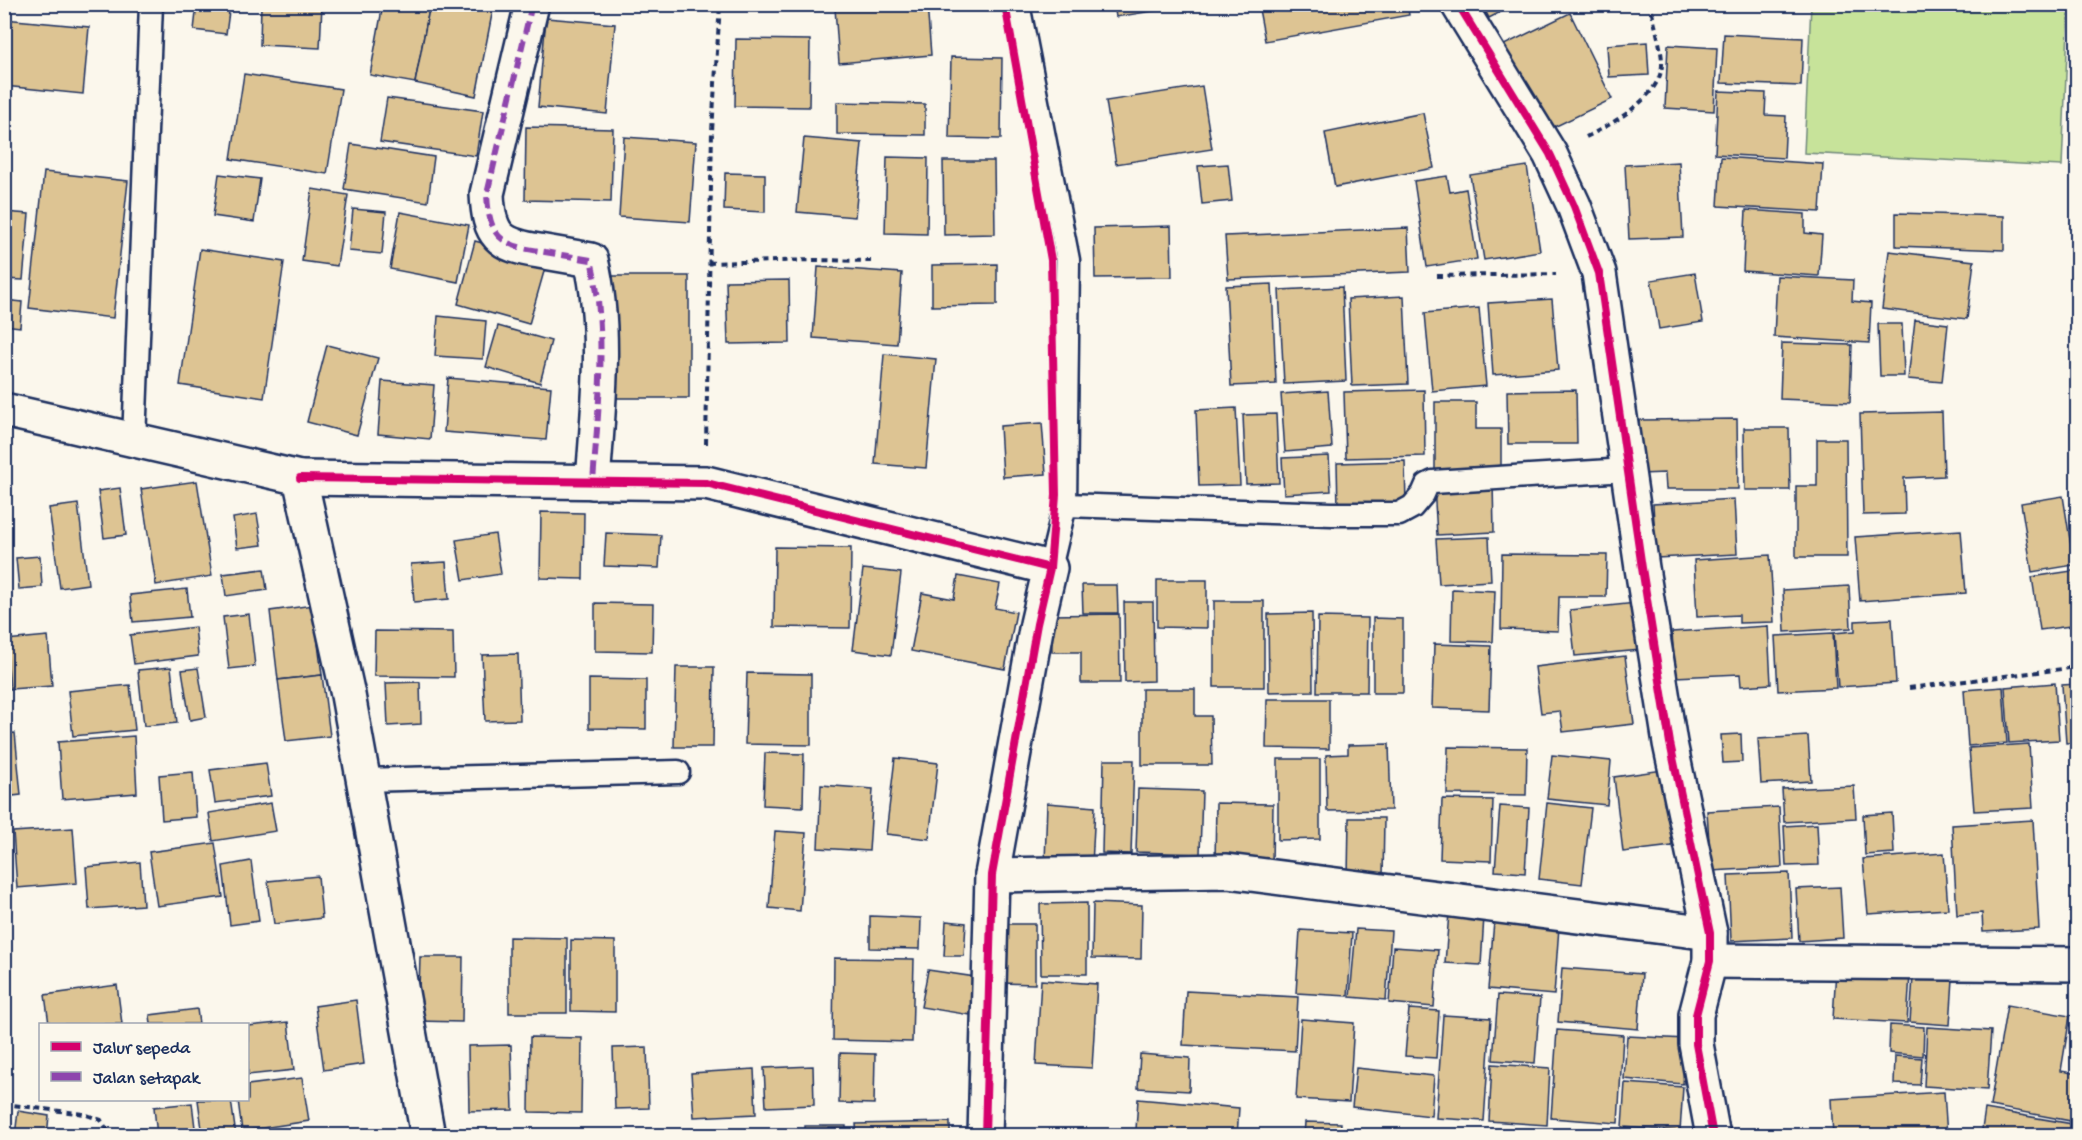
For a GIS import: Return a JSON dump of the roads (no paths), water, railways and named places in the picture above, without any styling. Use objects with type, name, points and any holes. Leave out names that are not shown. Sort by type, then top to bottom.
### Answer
[{"type":"street","points":[[532,4],[487,194],[488,214],[493,229],[501,239],[515,247],[591,260],[599,324],[598,403],[593,482]]},
{"type":"street","points":[[1458,4],[1550,154],[1574,206],[1599,273],[1670,743],[1710,947],[1696,1015],[1696,1044],[1713,1136]]},
{"type":"street","points":[[4,410],[300,478],[706,483],[1050,568],[1037,624],[992,875],[986,1136]]},
{"type":"street","points":[[300,478],[348,695],[428,1136]]},
{"type":"street","points":[[992,875],[1227,871],[1710,947],[2078,964]]},
{"type":"lane","points":[[134,441],[151,4]]},
{"type":"lane","points":[[1018,4],[1068,260],[1065,505],[1050,568]]},
{"type":"lane","points":[[1065,505],[1399,514],[1412,507],[1423,494],[1427,484],[1433,482],[1628,470]]},
{"type":"lane","points":[[363,780],[678,772]]}]
